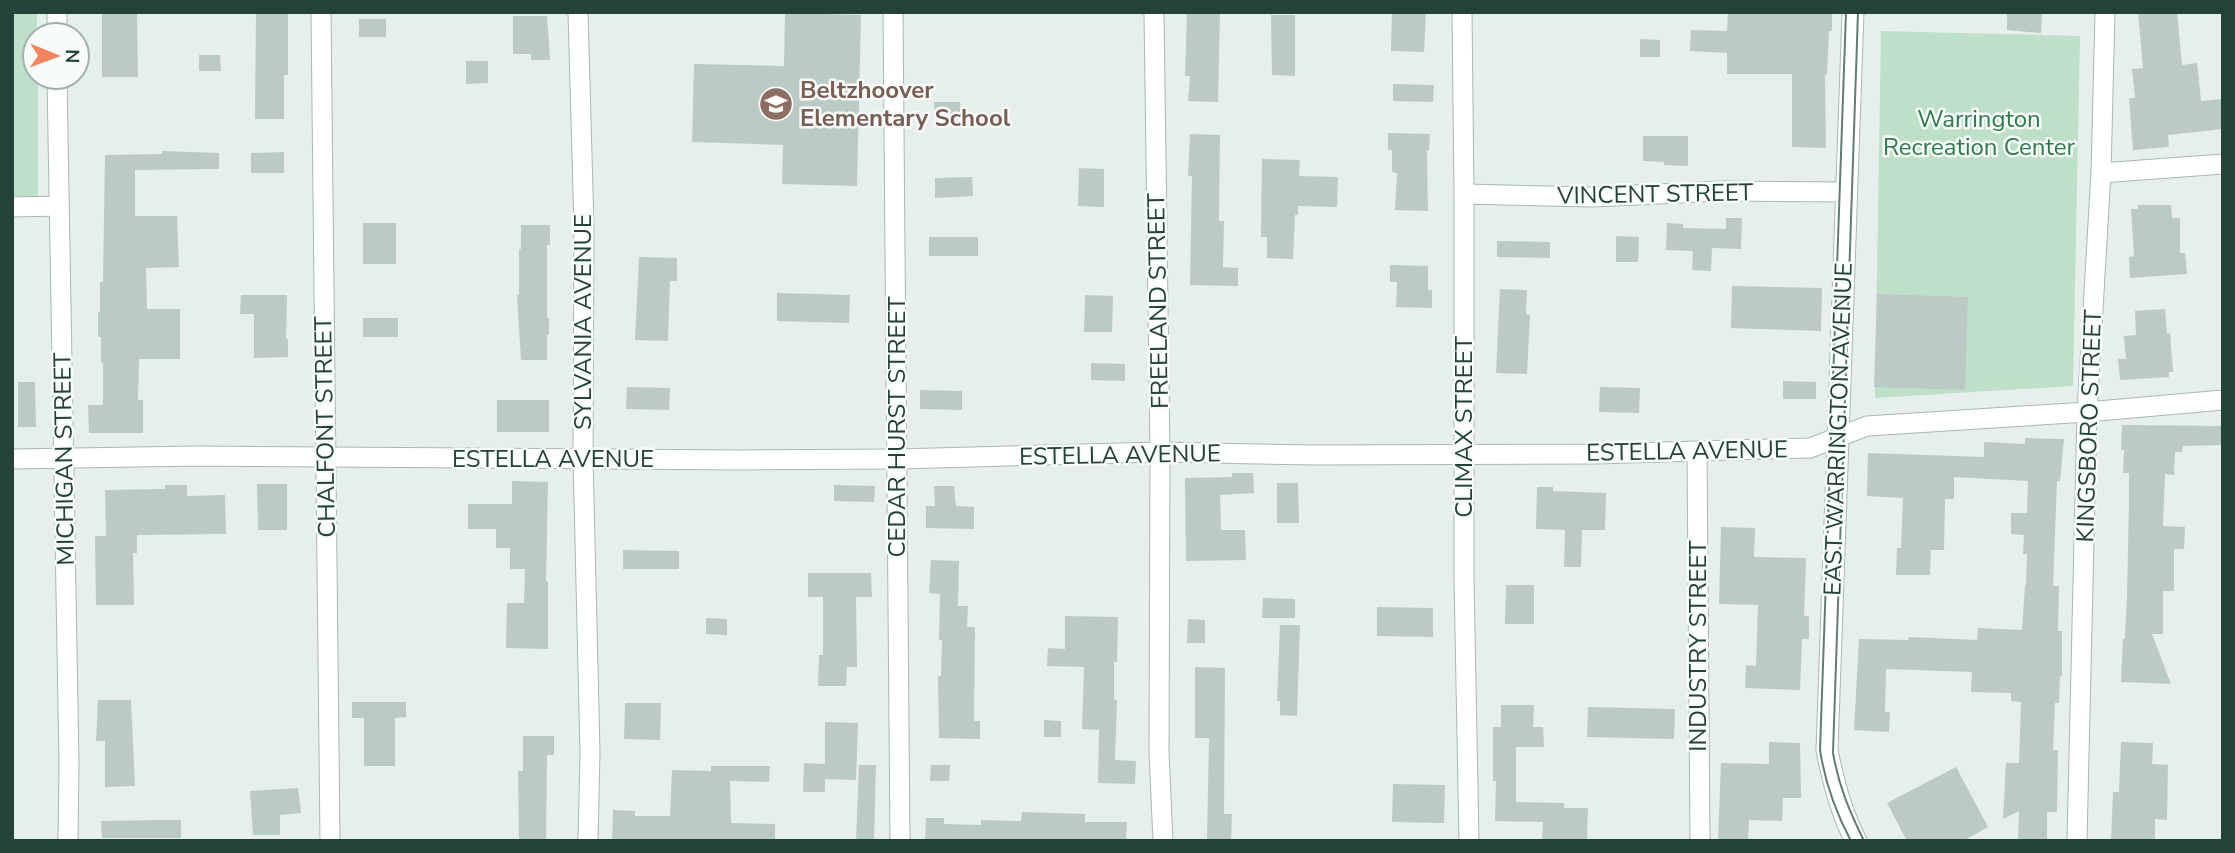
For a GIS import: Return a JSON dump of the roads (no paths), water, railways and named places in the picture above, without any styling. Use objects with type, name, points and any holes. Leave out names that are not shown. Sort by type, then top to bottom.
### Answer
[{"type":"main road","name":"EAST WARRINGTON AVENUE","points":[[1853,12],[1827,750],[1833,782],[1846,822],[1856,841]]},
{"type":"street","name":"CHALFONT STREET","points":[[321,12],[330,841]]},
{"type":"street","name":"SYLVANIA AVENUE","points":[[578,12],[584,228],[583,457],[590,752],[588,841]]},
{"type":"street","name":"CEDAR HURST STREET","points":[[894,12],[900,841]]},
{"type":"street","name":"FREELAND STREET","points":[[1154,12],[1160,452],[1159,752],[1163,841]]},
{"type":"street","name":"CLIMAX STREET","points":[[1462,12],[1463,453],[1469,841]]},
{"type":"street","name":"KINGSBORO STREET","points":[[2077,841],[2087,412],[2101,173],[2105,12]]},
{"type":"street","name":"MICHIGAN STREET","points":[[57,91],[69,764],[68,841]]},
{"type":"street","points":[[2101,173],[2223,164]]},
{"type":"street","name":"VINCENT STREET","points":[[1464,194],[1593,197],[1722,191],[1846,192]]},
{"type":"street","points":[[12,207],[59,206]]},
{"type":"street","name":"ESTELLA AVENUE","points":[[12,459],[198,456],[741,460],[1160,452],[1315,455],[1697,452],[1811,448],[1867,426],[2223,400]]},
{"type":"street","name":"INDUSTRY STREET","points":[[1697,452],[1700,841]]},
{"type":"tram line","points":[[1846,12],[1820,750],[1831,797],[1851,841]]},
{"type":"tram line","points":[[1858,12],[1833,753],[1845,798],[1864,841]]},
{"type":"place","name":"Beltzhoover Elementary School","points":[[776,104]]},
{"type":"park label","name":"Warrington Recreation Center","points":[[1979,133]]}]
